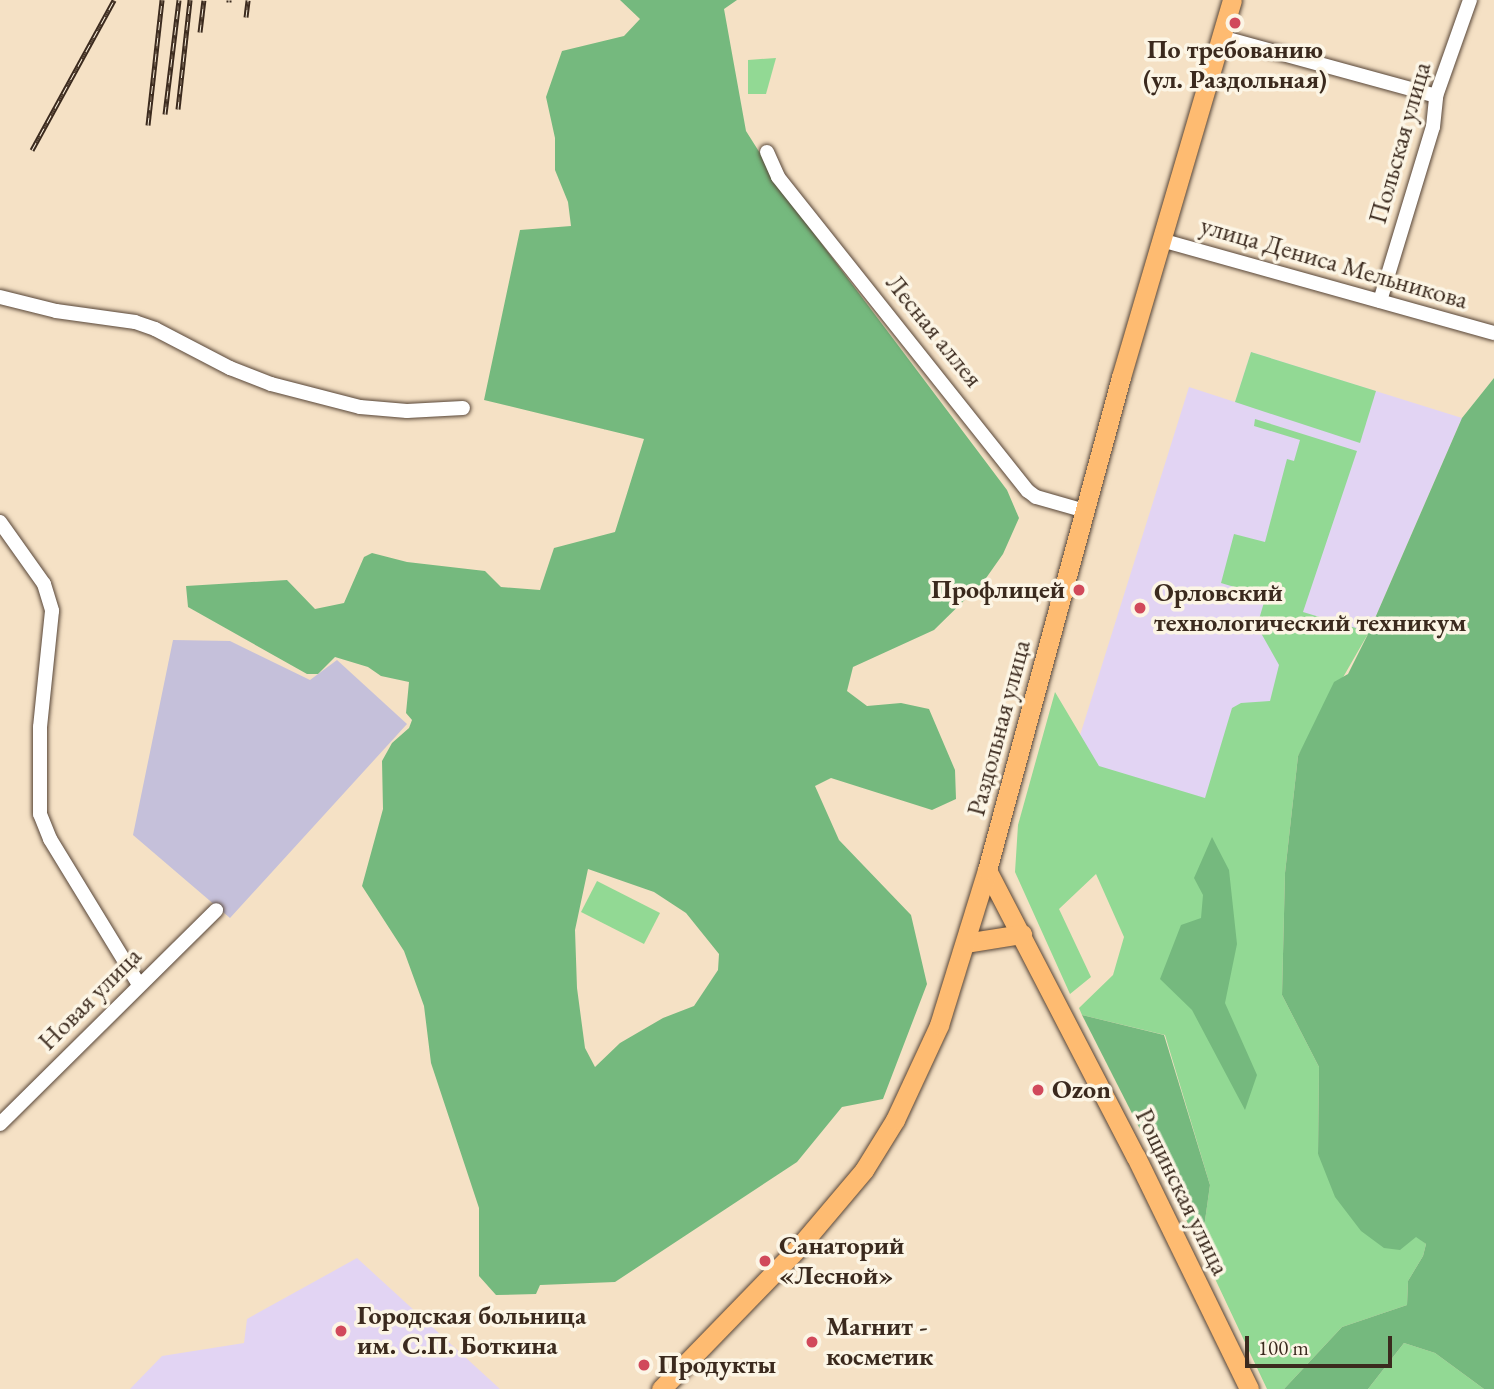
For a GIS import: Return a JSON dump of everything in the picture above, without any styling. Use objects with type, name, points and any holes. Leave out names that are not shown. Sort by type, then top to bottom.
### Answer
[{"type":"main road","name":"Раздольная улица","points":[[661,1389],[799,1247],[864,1170],[895,1120],[939,1025],[987,870],[1161,240],[1232,0]]},
{"type":"main road","name":"Рощинская улица","points":[[987,870],[1022,934],[1249,1389]]},
{"type":"main road","points":[[965,943],[1022,934]]},
{"type":"street","name":"Польская улица","points":[[1380,301],[1433,127],[1436,96],[1470,0]]},
{"type":"street","points":[[1221,37],[1436,96]]},
{"type":"street","name":"Лесная аллея","points":[[767,152],[778,177],[1028,491],[1036,497],[1085,511]]},
{"type":"street","name":"улица Дениса Мельникова","points":[[1161,240],[1494,333]]},
{"type":"street","points":[[0,297],[56,311],[112,317],[155,329],[230,368],[312,395],[360,407],[395,410],[463,408]]},
{"type":"street","points":[[0,522],[44,584],[52,611],[40,727],[40,814],[50,839],[139,985]]},
{"type":"street","name":"Новая улица","points":[[0,1124],[216,910]]},
{"type":"shaded area","points":[[1251,352],[1462,418],[1369,632],[1208,808],[1071,764],[1189,387],[1235,402]]},
{"type":"shaded area","points":[[173,640],[230,641],[310,680],[337,660],[407,724],[230,918],[133,835]]},
{"type":"shaded area","name":"Городская больница им. С.П. Боткина","points":[[357,1258],[500,1389],[130,1389],[162,1356],[244,1343],[247,1319]]},
{"type":"green space","points":[[620,0],[737,0],[724,9],[746,131],[794,207],[1007,490],[1019,518],[1003,554],[984,581],[934,630],[853,667],[847,691],[867,706],[901,703],[929,709],[955,770],[956,799],[932,810],[831,778],[815,786],[839,840],[911,915],[927,984],[883,1099],[842,1107],[797,1162],[615,1282],[540,1285],[536,1294],[496,1295],[479,1276],[479,1208],[431,1063],[424,1006],[404,951],[362,886],[383,809],[382,761],[392,743],[409,728],[412,720],[406,713],[409,682],[381,676],[368,667],[335,657],[318,674],[307,674],[188,607],[186,586],[287,580],[315,609],[344,603],[364,557],[372,553],[407,562],[485,571],[501,587],[540,590],[554,548],[615,532],[644,439],[484,400],[520,230],[571,226],[568,202],[555,170],[555,138],[546,97],[562,51],[624,36],[640,19]],"holes":[[[588,869],[654,892],[686,913],[719,954],[718,970],[694,1006],[663,1018],[620,1043],[595,1067],[585,1048],[577,988],[575,930]]]},
{"type":"green space","points":[[776,58],[766,94],[748,94],[748,60]]},
{"type":"green space","points":[[1251,352],[1376,391],[1360,443],[1235,402]]},
{"type":"green space","points":[[1494,378],[1494,1389],[1484,1389],[1435,1353],[1404,1343],[1368,1389],[1284,1389],[1342,1327],[1407,1305],[1408,1281],[1423,1256],[1426,1244],[1416,1237],[1400,1250],[1384,1248],[1361,1231],[1335,1197],[1318,1154],[1319,1067],[1282,995],[1285,873],[1298,756],[1334,682],[1348,674],[1369,632],[1462,418]]},
{"type":"green space","points":[[1255,419],[1357,451],[1303,612],[1369,632],[1298,756],[1285,873],[1282,995],[1319,1067],[1318,1154],[1426,1244],[1423,1256],[1408,1281],[1407,1305],[1342,1327],[1284,1389],[1267,1389],[1201,1249],[1210,1185],[1165,1035],[1082,1015],[1079,1008],[1113,975],[1124,937],[1096,874],[1059,909],[1091,977],[1070,994],[1015,872],[1018,825],[1055,692],[1099,766],[1205,798],[1232,708],[1241,703],[1270,701],[1279,665],[1257,626],[1265,599],[1261,595],[1221,583],[1234,534],[1265,542],[1287,459],[1294,461],[1300,440],[1254,426]]},
{"type":"green space","points":[[1212,837],[1229,870],[1237,944],[1225,1003],[1257,1075],[1245,1110],[1192,1010],[1160,979],[1181,925],[1201,918],[1203,895],[1194,878]]},
{"type":"green space","points":[[597,881],[660,913],[644,944],[581,912]]},
{"type":"green space","points":[[1082,1015],[1164,1035],[1210,1185],[1201,1249]]},
{"type":"green space","points":[[1404,1343],[1435,1353],[1484,1389],[1368,1389]]},
{"type":"railway","points":[[32,150],[114,0]]},
{"type":"railway","points":[[148,125],[162,0]]},
{"type":"railway","points":[[165,114],[179,0]]},
{"type":"railway","points":[[178,109],[190,0]]},
{"type":"railway","points":[[200,32],[204,0]]},
{"type":"railway","points":[[246,17],[248,0]]},
{"type":"place","name":"По требованию (ул. Раздольная)","points":[[1235,23]]},
{"type":"place","name":"Профлицей","points":[[1079,590]]},
{"type":"place","name":"Орловский технологический техникум","points":[[1140,608]]},
{"type":"place","name":"Ozon","points":[[1038,1090]]},
{"type":"place","name":"Санаторий «Лесной»","points":[[765,1261]]},
{"type":"place","name":"Городская больница им. С.П. Боткина","points":[[341,1331]]},
{"type":"place","name":"Магнит - косметик","points":[[812,1342]]},
{"type":"place","name":"Продукты","points":[[644,1365]]}]
